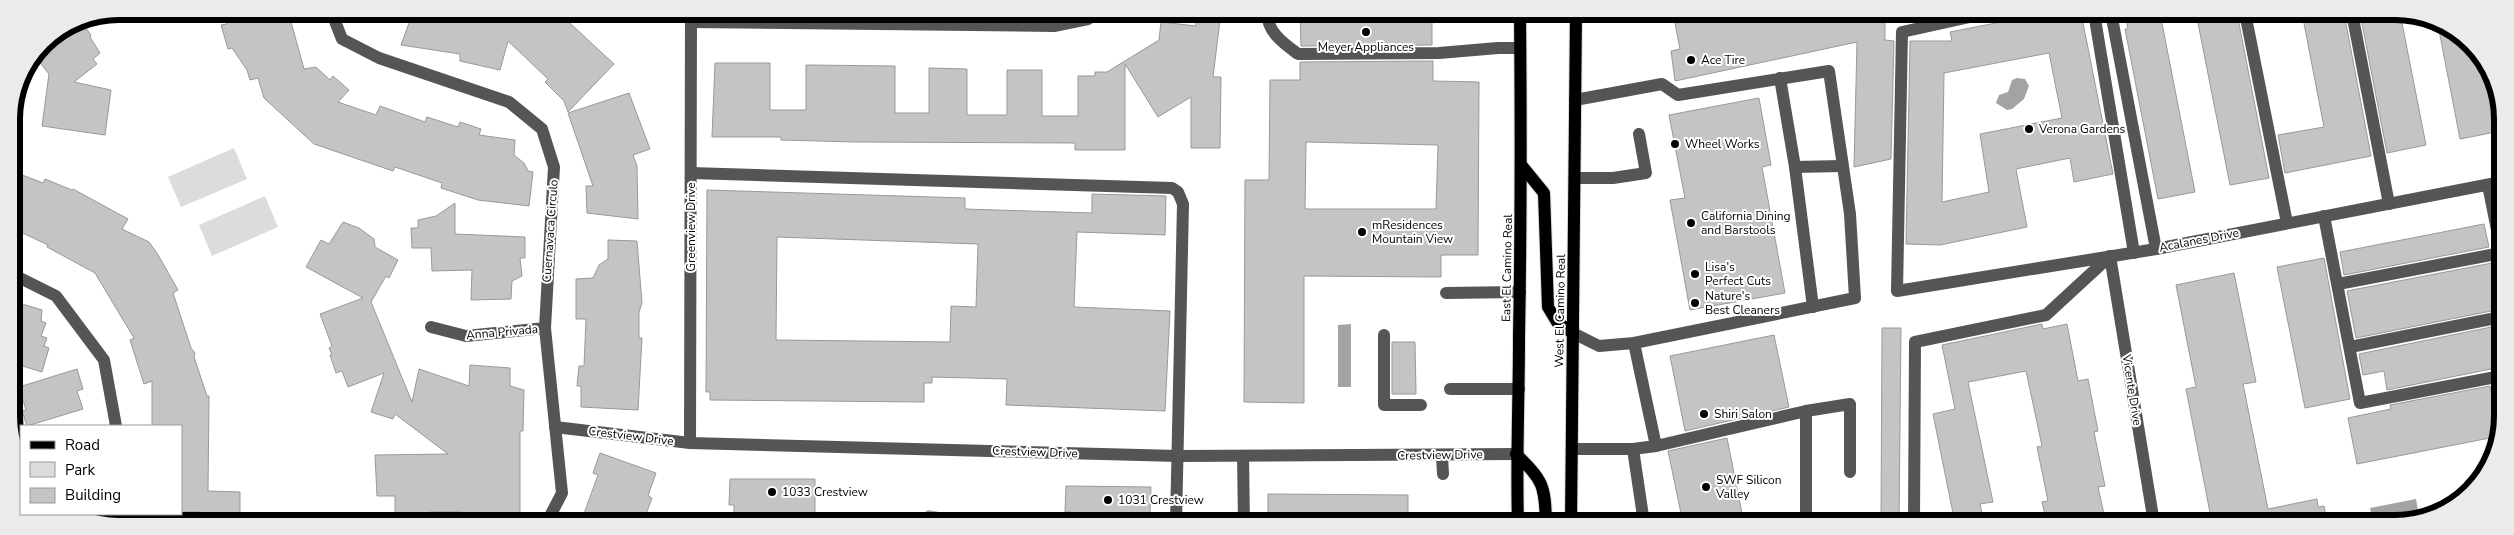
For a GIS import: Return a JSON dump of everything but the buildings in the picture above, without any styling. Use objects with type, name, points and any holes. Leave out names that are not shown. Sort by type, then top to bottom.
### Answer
[{"type":"main road","name":"East El Camino Real","points":[[1518,515],[1516,454],[1519,389],[1522,166],[1520,20]]},
{"type":"main road","points":[[1575,100],[1576,20]]},
{"type":"main road","name":"West El Camino Real","points":[[1571,515],[1575,100]]},
{"type":"main road","points":[[1522,166],[1544,193],[1548,307],[1557,322],[1573,333]]},
{"type":"main road","points":[[1516,454],[1541,481],[1546,495],[1546,515]]},
{"type":"street","name":"Cuernavaca Circulo","points":[[335,20],[342,38],[379,58],[509,102],[542,129],[554,167],[544,328],[562,493],[551,515]]},
{"type":"street","name":"Greenview Drive","points":[[690,442],[691,20]]},
{"type":"street","points":[[812,20],[1054,26],[1083,20]]},
{"type":"street","points":[[1267,20],[1273,32],[1298,54],[1439,53],[1489,48],[1520,48]]},
{"type":"street","name":"Acalanes Drive","points":[[1956,20],[1902,32],[1897,291],[2134,253],[2494,183]]},
{"type":"street","points":[[2095,20],[2134,253]]},
{"type":"street","points":[[2112,20],[2156,249]]},
{"type":"street","points":[[2246,20],[2287,223]]},
{"type":"street","points":[[2353,20],[2389,204]]},
{"type":"street","points":[[1573,333],[1599,346],[1634,342],[1855,298],[1850,214],[1830,71],[1678,94],[1662,84],[1575,100]]},
{"type":"street","points":[[1780,78],[1795,168],[1812,307]]},
{"type":"street","points":[[1575,178],[1613,178],[1646,173],[1639,134]]},
{"type":"street","points":[[1795,168],[1842,166]]},
{"type":"street","points":[[691,173],[1172,188],[1178,192],[1183,204],[1176,515]]},
{"type":"street","points":[[2324,216],[2360,403],[2494,377]]},
{"type":"street","points":[[2338,284],[2494,253]]},
{"type":"street","points":[[1914,515],[1915,342],[2046,316],[2110,256]]},
{"type":"street","name":"Vicente Drive","points":[[2110,256],[2153,515]]},
{"type":"street","points":[[20,278],[56,296],[104,360],[116,425]]},
{"type":"street","points":[[1446,293],[1520,292]]},
{"type":"street","points":[[2350,347],[2494,318]]},
{"type":"street","name":"Anna Privada","points":[[431,328],[466,336],[544,328]]},
{"type":"street","points":[[1384,335],[1384,405],[1421,405]]},
{"type":"street","points":[[1634,342],[1656,446]]},
{"type":"street","points":[[1450,389],[1519,389]]},
{"type":"street","points":[[1572,449],[1633,449],[1656,446],[1806,411],[1850,404],[1850,472]]},
{"type":"street","points":[[1806,411],[1806,515]]},
{"type":"street","name":"Crestview Drive","points":[[556,427],[690,442],[1178,456],[1442,456],[1516,454]]},
{"type":"street","points":[[1633,449],[1643,515]]},
{"type":"street","points":[[1243,456],[1244,515]]},
{"type":"street","points":[[1442,456],[1443,474]]},
{"type":"green space","points":[[234,148],[247,179],[181,207],[168,177]]},
{"type":"green space","points":[[265,196],[278,227],[212,256],[199,225]]},
{"type":"shaded area","points":[[2017,78],[2025,79],[2029,86],[2024,99],[2012,109],[2007,110],[1996,103],[1999,95],[2008,92],[2012,80]]},
{"type":"shaded area","points":[[1351,324],[1351,387],[1338,387],[1338,325]]},
{"type":"shaded area","points":[[2416,499],[2418,512],[2401,515],[2371,515],[2370,508]]},
{"type":"shaded area","points":[[928,510],[939,512],[943,515],[922,515]]},
{"type":"place","name":"Meyer Appliances","points":[[1366,32]]},
{"type":"place","name":"Ace Tire","points":[[1691,60]]},
{"type":"place","name":"Verona Gardens","points":[[2029,129]]},
{"type":"place","name":"Wheel Works","points":[[1675,144]]},
{"type":"place","name":"California Dining and Barstools","points":[[1691,223]]},
{"type":"place","name":"mResidences Mountain View","points":[[1362,232]]},
{"type":"place","name":"Lisa's Perfect Cuts","points":[[1695,274]]},
{"type":"place","name":"Nature's Best Cleaners","points":[[1695,303]]},
{"type":"place","name":"Shiri Salon","points":[[1704,414]]},
{"type":"place","name":"SWF Silicon Valley","points":[[1706,487]]},
{"type":"place","name":"1033 Crestview","points":[[772,492]]},
{"type":"place","name":"1031 Crestview","points":[[1108,500]]}]
